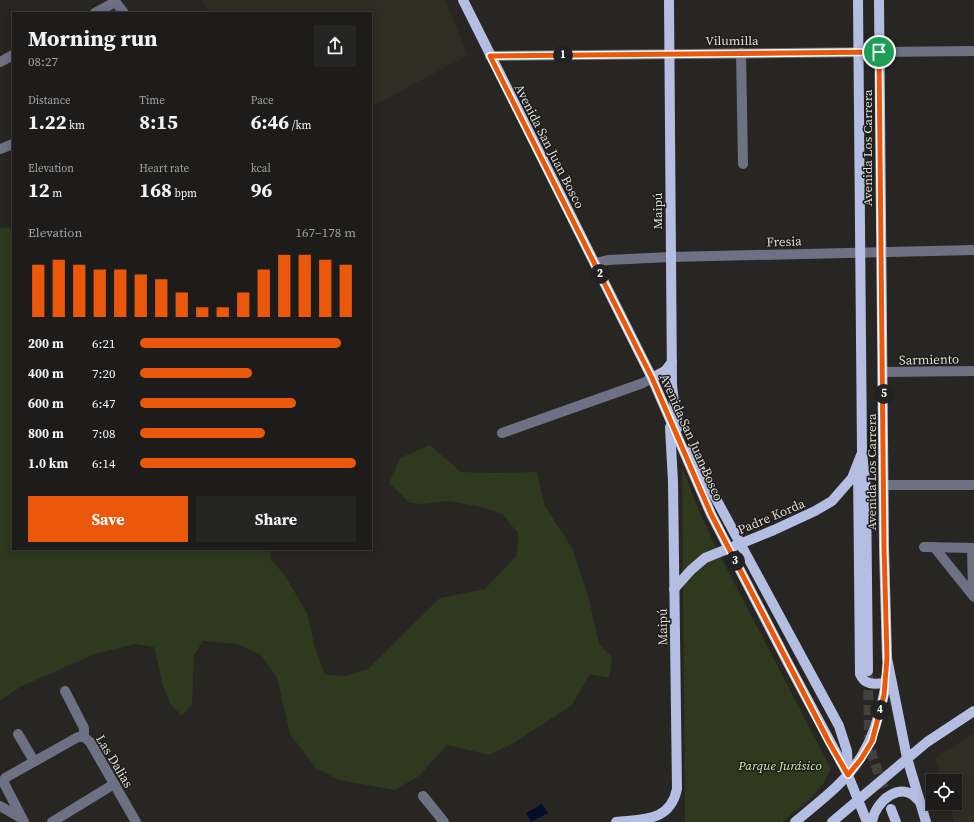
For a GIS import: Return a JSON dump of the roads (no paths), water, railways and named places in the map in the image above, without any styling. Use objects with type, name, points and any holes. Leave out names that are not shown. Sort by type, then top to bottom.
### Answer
[{"type":"main road","name":"Maipú","points":[[616,822],[647,820],[656,817],[668,808],[676,796],[677,789],[670,257],[669,0]]},
{"type":"main road","name":"Avenida Los Carrera","points":[[858,0],[862,452],[866,490],[868,671]]},
{"type":"main road","name":"Avenida Los Carrera","points":[[879,0],[887,658],[906,758]]},
{"type":"main road","name":"Avenida San Juan Bosco","points":[[464,1],[490,56],[673,420],[839,726],[847,752],[848,775]]},
{"type":"main road","points":[[652,378],[665,371],[672,362]]},
{"type":"main road","name":"Avenida San Juan Bosco","points":[[673,420],[711,514],[848,775],[867,822]]},
{"type":"main road","name":"Padre Korda","points":[[674,589],[698,563],[728,548],[824,506],[846,487],[858,465],[862,452]]},
{"type":"main road","points":[[858,465],[860,674],[862,680],[866,682],[886,683]]},
{"type":"main road","points":[[796,822],[848,775],[861,759],[872,741],[886,683],[887,658]]},
{"type":"main road","points":[[832,822],[906,758],[974,711]]},
{"type":"main road","points":[[906,758],[926,822]]},
{"type":"main road","points":[[848,775],[860,784],[872,787]]},
{"type":"main road","points":[[872,822],[876,810],[882,802],[894,793],[902,791],[909,792],[918,800]]},
{"type":"main road","points":[[891,809],[896,822]]},
{"type":"street","points":[[97,12],[115,1],[123,12]]},
{"type":"street","name":"Vilumilla","points":[[490,56],[974,51]]},
{"type":"street","points":[[741,53],[743,164]]},
{"type":"street","points":[[0,62],[12,56]]},
{"type":"street","points":[[0,149],[12,144]]},
{"type":"street","name":"Fresia","points":[[595,263],[608,260],[670,257],[861,251],[974,250]]},
{"type":"street","name":"Sarmiento","points":[[884,372],[974,371]]},
{"type":"street","points":[[502,433],[643,383],[652,378]]},
{"type":"street","points":[[884,485],[974,485]]},
{"type":"street","points":[[929,547],[973,548],[973,596],[929,547]]},
{"type":"street","name":"Las Dalias","points":[[65,691],[84,728],[84,737],[89,740],[136,822]]},
{"type":"street","points":[[18,734],[34,761]]},
{"type":"street","points":[[23,820],[4,783],[4,780],[34,761],[78,737],[84,737]]},
{"type":"street","points":[[52,822],[114,784]]},
{"type":"street","points":[[423,796],[444,822]]},
{"type":"street","points":[[0,806],[23,820]]},
{"type":"water","points":[[542,804],[548,813],[531,822],[526,813]]},
{"type":"tunnel","points":[[868,675],[869,736],[872,755],[891,809]]},
{"type":"park label","name":"Parque Jurásico","points":[[780,765]]}]
